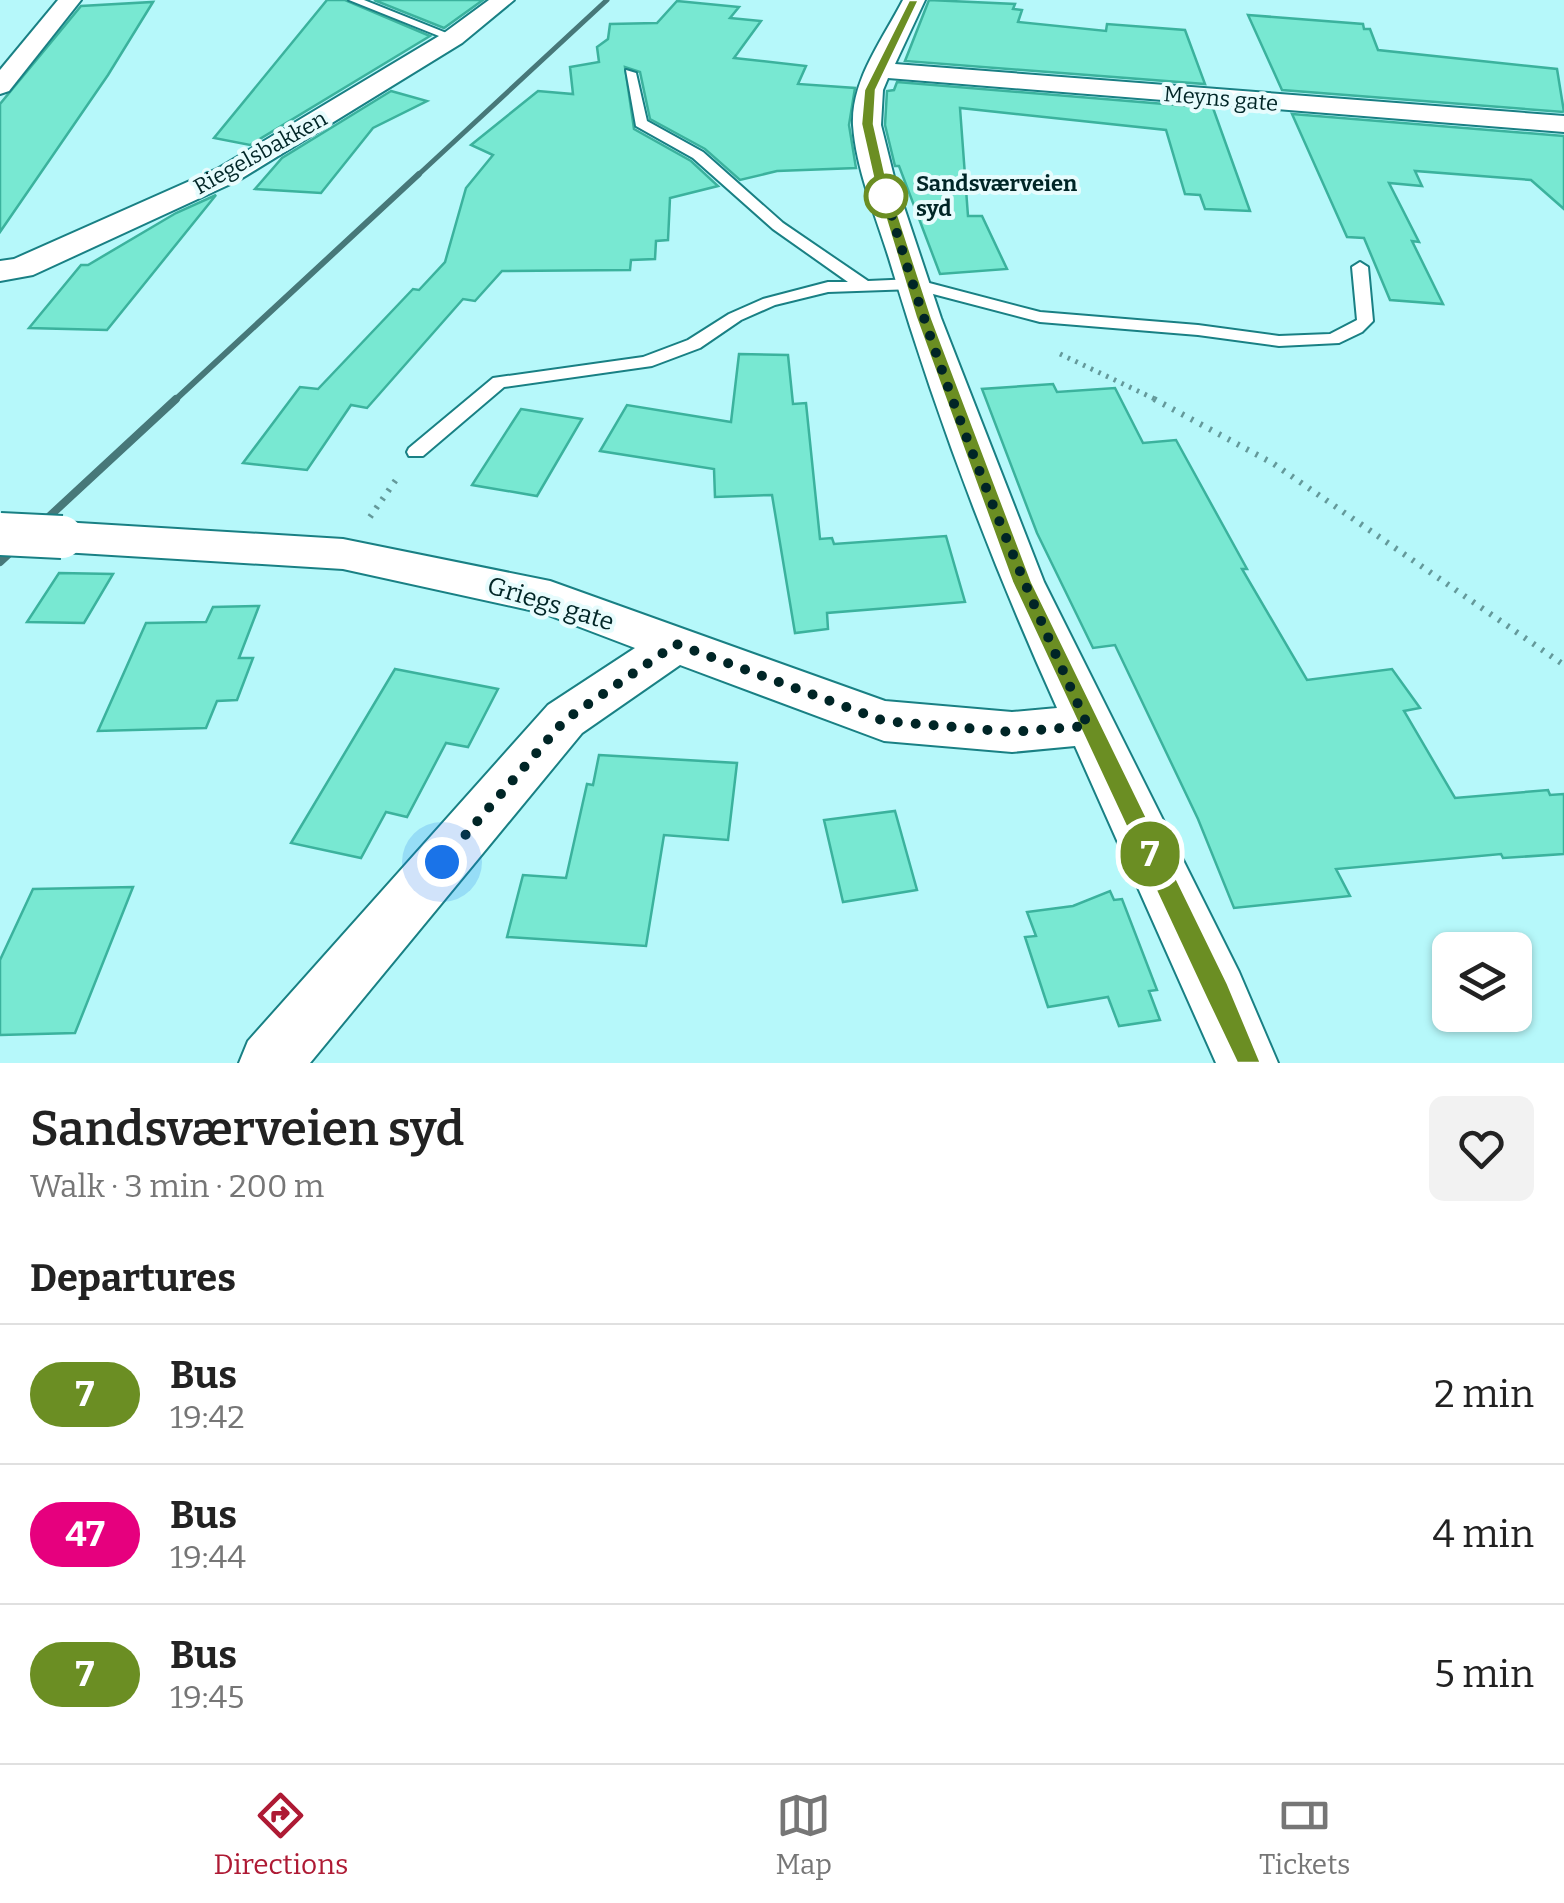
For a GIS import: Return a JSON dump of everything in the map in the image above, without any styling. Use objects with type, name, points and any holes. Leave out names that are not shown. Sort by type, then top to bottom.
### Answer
[{"type":"street","points":[[0,86],[70,0]]},
{"type":"street","name":"Riegelsbakken","points":[[5,269],[230,174],[453,38],[504,0]]},
{"type":"street","points":[[914,0],[878,70],[868,108],[870,139],[914,284],[1022,582],[1218,993],[1247,1063]]},
{"type":"street","name":"Meyns gate","points":[[878,70],[1564,124]]},
{"type":"street","name":"Griegs gate","points":[[0,534],[343,554],[550,598],[884,721],[1012,732],[1088,726]]},
{"type":"street","points":[[270,1063],[565,720],[676,644]]},
{"type":"lane","points":[[354,0],[453,38]]},
{"type":"lane","points":[[630,73],[641,123],[698,155],[778,226],[864,286]]},
{"type":"lane","points":[[416,452],[499,382],[646,362],[694,344],[734,317],[769,302],[828,288],[914,284],[1072,322],[1198,330],[1279,342],[1318,341],[1344,336],[1365,320],[1360,266]]},
{"type":"path","points":[[1048,349],[1127,384],[1274,464],[1564,665]]},
{"type":"path","points":[[343,554],[416,452]]},
{"type":"building","points":[[327,0],[345,0],[430,36],[250,145],[214,138]]},
{"type":"building","points":[[374,0],[483,0],[444,28]]},
{"type":"building","points":[[929,0],[1015,4],[1013,9],[1022,10],[1018,22],[1106,31],[1107,24],[1185,30],[1205,84],[905,61]]},
{"type":"building","points":[[677,1],[739,7],[730,18],[761,21],[734,58],[806,66],[798,84],[855,88],[849,125],[856,168],[777,171],[740,180],[705,149],[650,119],[640,72],[625,67],[634,129],[691,161],[718,186],[670,198],[668,240],[656,241],[655,259],[631,260],[630,270],[502,271],[475,301],[463,299],[367,408],[351,405],[307,470],[243,463],[300,387],[318,389],[413,289],[419,290],[445,262],[466,188],[493,155],[471,145],[538,91],[573,94],[570,67],[599,62],[597,47],[608,39],[610,24],[657,23]]},
{"type":"building","points":[[153,2],[0,232],[0,104],[81,6]]},
{"type":"building","points":[[1248,15],[1363,24],[1364,29],[1370,29],[1378,50],[1557,69],[1564,112],[1282,90]]},
{"type":"building","points":[[897,82],[1213,108],[1250,211],[1205,209],[1200,195],[1185,194],[1166,130],[960,108],[968,216],[982,216],[1007,269],[940,274],[899,166],[895,166],[885,125],[887,91],[894,90]]},
{"type":"building","points":[[391,91],[427,101],[373,128],[321,193],[255,189],[282,158]]},
{"type":"building","points":[[1292,114],[1564,136],[1564,209],[1531,180],[1415,171],[1422,186],[1389,183],[1419,242],[1412,241],[1443,304],[1390,300],[1364,238],[1347,237]]},
{"type":"building","points":[[216,195],[107,330],[29,328],[81,265],[88,265],[176,213]]},
{"type":"building","points":[[739,354],[788,355],[793,404],[806,403],[820,539],[832,538],[834,544],[946,536],[965,602],[827,613],[828,629],[795,633],[772,495],[715,497],[714,469],[600,451],[627,405],[731,422]]},
{"type":"building","points":[[1053,384],[1057,392],[1115,388],[1143,443],[1176,440],[1247,569],[1242,569],[1307,680],[1392,669],[1420,708],[1404,711],[1455,798],[1548,790],[1550,795],[1564,794],[1564,854],[1503,858],[1501,854],[1336,869],[1350,896],[1234,908],[1198,819],[1115,645],[1093,648],[1037,533],[982,389]]},
{"type":"building","points":[[521,409],[582,419],[537,496],[472,485]]},
{"type":"building","points":[[59,573],[113,574],[84,623],[27,622]]},
{"type":"building","points":[[259,606],[239,658],[253,658],[237,700],[217,701],[206,728],[98,731],[146,623],[206,622],[213,607]]},
{"type":"building","points":[[395,669],[498,689],[468,747],[446,743],[407,817],[386,812],[361,858],[291,843]]},
{"type":"building","points":[[599,755],[737,763],[728,840],[664,835],[646,946],[507,937],[523,875],[566,878],[587,784],[593,785]]},
{"type":"building","points":[[895,811],[917,890],[843,902],[824,820]]},
{"type":"building","points":[[133,887],[75,1033],[0,1035],[0,960],[33,889]]},
{"type":"building","points":[[1110,891],[1114,900],[1122,899],[1157,990],[1149,991],[1160,1020],[1119,1026],[1108,997],[1048,1007],[1025,937],[1036,936],[1027,912],[1073,906]]},
{"type":"railway","points":[[417,176],[607,0]]},
{"type":"railway","points":[[174,401],[419,174]]},
{"type":"railway","points":[[0,562],[176,399]]},
{"type":"bus line","name":"7","points":[[914,0],[870,90],[867,124],[879,177],[924,318],[1022,582],[1218,993],[1247,1063]]},
{"type":"place","name":"Sandsværveien syd","points":[[886,196]]},
{"type":"route","points":[[442,862],[565,720],[676,644],[884,721],[1012,732],[1088,726],[1022,582],[924,318],[886,196]]}]
